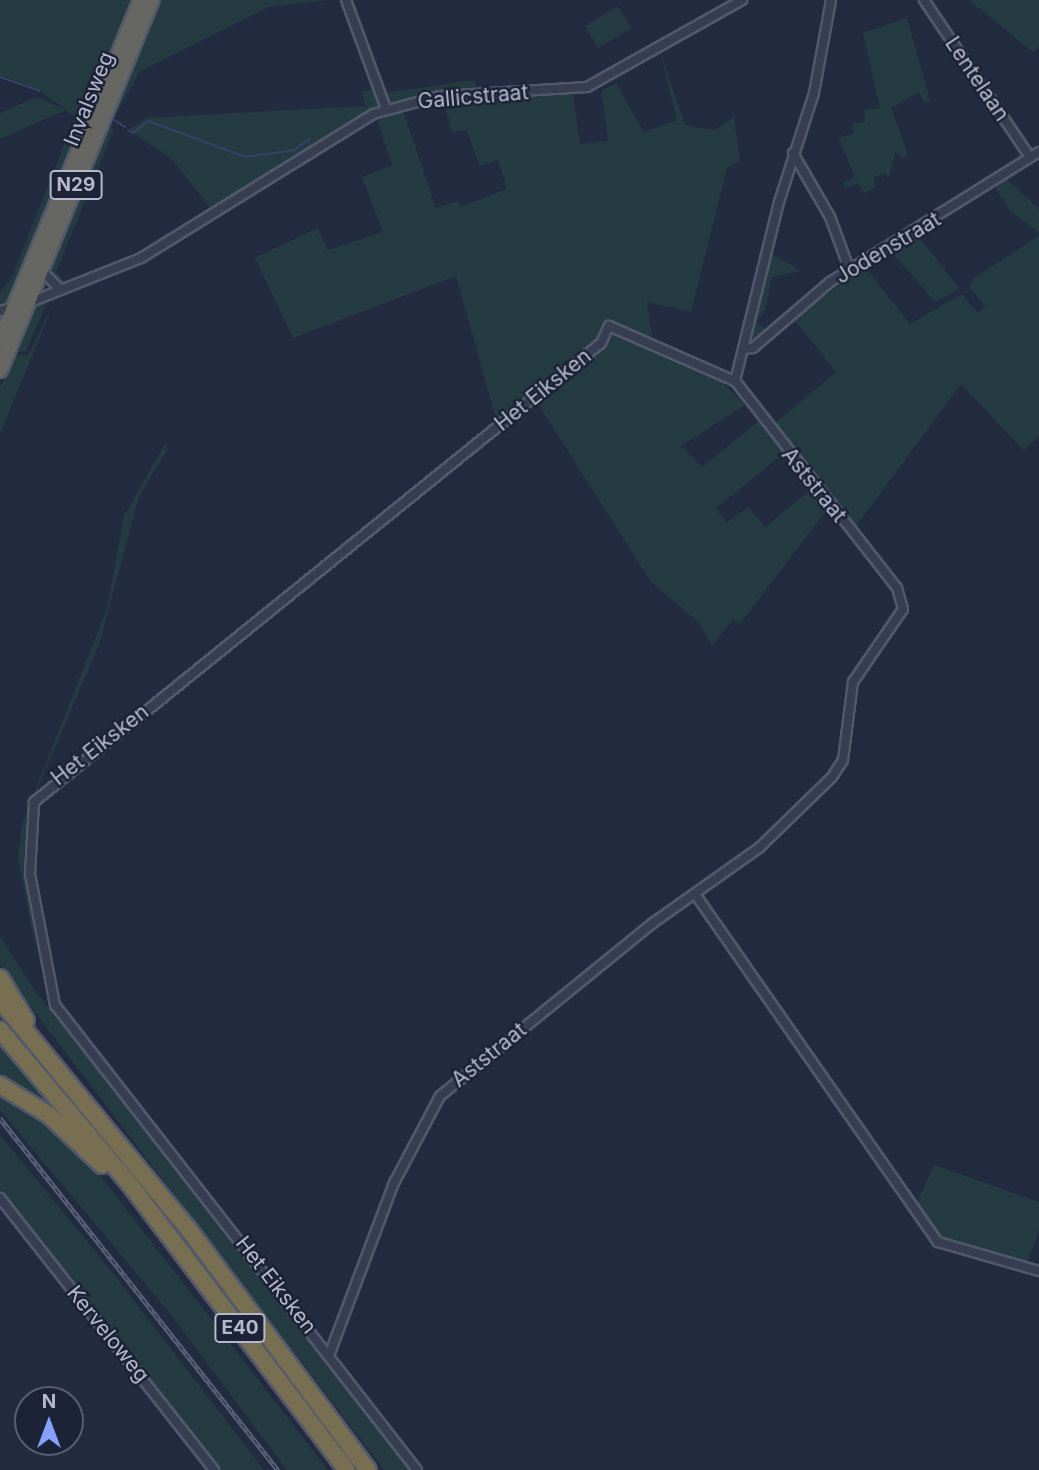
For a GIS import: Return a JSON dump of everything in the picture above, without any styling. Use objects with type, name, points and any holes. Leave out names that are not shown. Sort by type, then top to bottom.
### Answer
[{"type":"highway","name":"Invalsweg","points":[[0,370],[21,305],[141,0]]},
{"type":"highway","name":"Invalsweg","points":[[1,338],[41,270],[152,0]]},
{"type":"highway","points":[[0,978],[29,1034]]},
{"type":"highway","name":"E40","points":[[0,1000],[189,1230],[368,1470]]},
{"type":"highway","name":"E40","points":[[0,1030],[132,1187],[347,1470]]},
{"type":"highway","points":[[0,1085],[50,1115],[132,1187]]},
{"type":"street","points":[[346,0],[387,109]]},
{"type":"street","name":"Gallicstraat","points":[[0,311],[141,258],[346,128],[387,109],[440,96],[587,87],[743,0]]},
{"type":"street","points":[[735,381],[793,153],[814,93],[831,0]]},
{"type":"street","name":"Lentelaan","points":[[924,0],[1030,157]]},
{"type":"street","name":"Jodenstraat","points":[[743,349],[753,348],[805,301],[850,271],[1039,152]]},
{"type":"street","points":[[793,153],[830,216],[850,271]]},
{"type":"street","points":[[41,270],[61,290]]},
{"type":"street","name":"Het Eiksken","points":[[417,1470],[330,1353],[51,997],[30,874],[34,802],[601,344],[609,326],[735,381]]},
{"type":"street","name":"Aststraat","points":[[330,1353],[394,1183],[440,1096],[695,894],[758,848],[840,767],[853,682],[903,609],[897,588],[735,381]]},
{"type":"street","points":[[695,894],[938,1242],[1039,1271]]},
{"type":"street","name":"Kerveloweg","points":[[0,1198],[214,1470]]},
{"type":"shaded area","points":[[0,0],[134,0],[9,304],[0,308],[0,292],[12,277],[75,117],[39,90],[0,75]]},
{"type":"shaded area","points":[[159,0],[328,0],[268,7],[140,71],[113,121]]},
{"type":"shaded area","points":[[969,0],[1039,0],[1039,47],[1033,52]]},
{"type":"shaded area","points":[[618,6],[631,28],[598,48],[585,26]]},
{"type":"shaded area","points":[[907,18],[930,100],[924,103],[919,92],[891,108],[908,154],[903,159],[896,151],[888,179],[885,173],[874,177],[874,188],[864,193],[858,183],[846,188],[843,183],[855,178],[839,138],[854,133],[852,123],[865,122],[864,110],[880,108],[863,33]]},
{"type":"shaded area","points":[[660,51],[685,125],[715,130],[734,117],[740,161],[727,168],[691,312],[647,302],[653,342],[608,323],[599,341],[497,423],[456,276],[293,338],[255,258],[317,228],[328,250],[383,232],[362,177],[392,165],[376,116],[402,107],[436,208],[458,201],[460,207],[507,189],[498,160],[480,166],[466,129],[452,133],[443,98],[573,93],[580,144],[608,141],[601,91],[616,83],[644,132],[677,120]]},
{"type":"shaded area","points":[[475,80],[475,89],[391,103],[384,93]]},
{"type":"shaded area","points":[[378,88],[383,103],[211,209],[171,158],[129,130],[146,118],[366,106],[362,92]]},
{"type":"shaded area","points":[[36,97],[66,110],[0,139],[0,113]]},
{"type":"shaded area","points":[[109,126],[114,129],[56,272],[65,282],[121,265],[62,286],[47,271]]},
{"type":"shaded area","points":[[1007,179],[1039,209],[1039,233],[1009,210],[995,188]]},
{"type":"shaded area","points":[[918,236],[960,289],[935,302],[893,253]]},
{"type":"shaded area","points":[[1039,236],[1039,435],[1024,451],[961,384],[854,529],[772,426],[836,372],[793,318],[865,267],[910,324],[962,294],[978,313],[985,306],[969,287],[974,278]]},
{"type":"shaded area","points":[[769,252],[801,271],[772,277],[765,311],[757,321],[767,331],[750,344]]},
{"type":"shaded area","points":[[49,297],[26,351],[15,353],[33,305]]},
{"type":"shaded area","points":[[56,298],[0,434],[0,387],[13,356],[29,354]]},
{"type":"shaded area","points":[[612,332],[717,376],[745,405],[681,446],[702,467],[759,421],[784,453],[716,508],[727,523],[748,507],[765,527],[813,488],[828,508],[740,624],[733,620],[712,645],[698,622],[651,582],[535,399]]},
{"type":"shaded area","points":[[164,445],[168,449],[139,496],[99,645],[32,801],[26,868],[37,957],[18,858],[22,824],[107,609],[124,516]]},
{"type":"shaded area","points":[[0,936],[33,988],[414,1470],[384,1470],[8,977],[0,964]]},
{"type":"shaded area","points":[[0,1045],[17,1065],[68,1127],[0,1080]]},
{"type":"shaded area","points":[[0,1093],[71,1143],[102,1178],[328,1470],[287,1470],[168,1311],[0,1110]]},
{"type":"shaded area","points":[[0,1135],[112,1272],[264,1470],[217,1470],[0,1195]]},
{"type":"shaded area","points":[[934,1165],[1039,1202],[1039,1230],[1026,1266],[940,1240],[915,1207]]},
{"type":"waterway","points":[[0,77],[40,91]]},
{"type":"waterway","points":[[114,120],[125,127]]},
{"type":"waterway","points":[[128,130],[133,133],[148,121],[246,157],[294,150],[309,139]]},
{"type":"railway","points":[[0,1118],[278,1470]]}]
